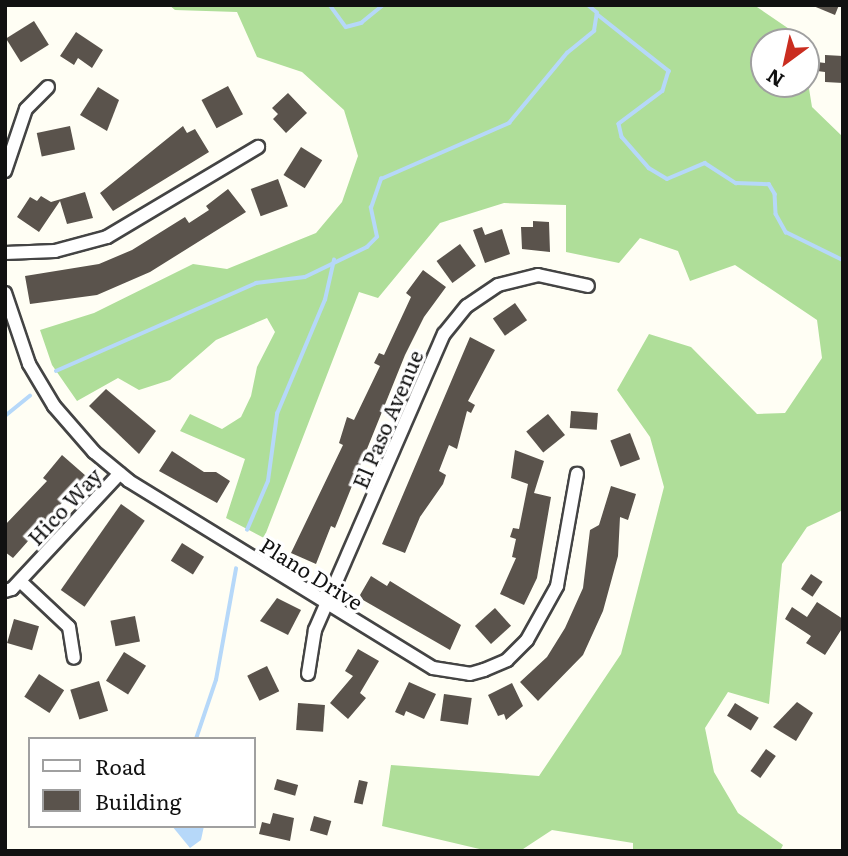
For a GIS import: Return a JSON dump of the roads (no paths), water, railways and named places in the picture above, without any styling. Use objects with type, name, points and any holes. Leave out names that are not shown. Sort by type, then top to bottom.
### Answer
[{"type":"street","points":[[5,171],[26,109],[48,87]]},
{"type":"street","points":[[5,253],[55,251],[107,237],[258,147]]},
{"type":"street","name":"El Paso Avenue","points":[[308,674],[315,630],[435,354],[456,317],[482,293],[518,279],[538,275],[587,286]]},
{"type":"street","name":"Plano Drive","points":[[5,293],[11,340],[54,406],[120,474],[327,605],[433,668],[470,674],[507,660],[534,631],[557,586],[577,474]]},
{"type":"street","name":"Hico Way","points":[[5,591],[20,581],[120,474]]},
{"type":"street","points":[[20,581],[69,627],[74,659]]},
{"type":"water","points":[[174,828],[204,828],[201,840],[190,848]]},
{"type":"waterway","points":[[330,5],[346,27],[361,23],[383,5]]},
{"type":"waterway","points":[[56,371],[256,283],[305,277],[367,247],[377,237],[371,208],[381,179],[509,123],[567,53],[594,31],[597,13],[587,5]]},
{"type":"waterway","points":[[597,14],[669,71],[663,91],[619,124],[622,137],[649,168],[667,179],[705,163],[736,183],[769,184],[775,194],[776,214],[786,232],[843,260]]},
{"type":"waterway","points":[[247,530],[268,481],[277,414],[325,300],[334,260]]},
{"type":"waterway","points":[[5,416],[30,396]]},
{"type":"waterway","points":[[197,737],[216,680],[236,569]]}]
